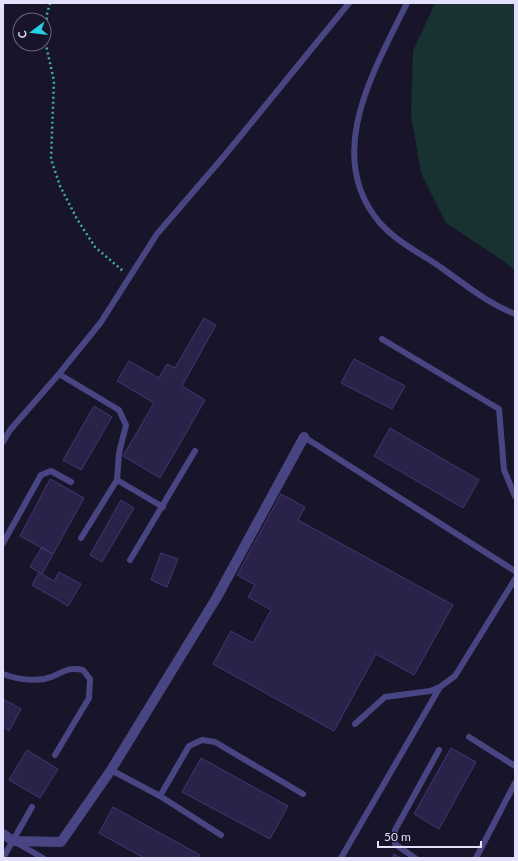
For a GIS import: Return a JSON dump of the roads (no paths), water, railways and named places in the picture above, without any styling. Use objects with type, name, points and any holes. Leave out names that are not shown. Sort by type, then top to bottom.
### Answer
[{"type":"street","points":[[3,834],[13,841],[61,842],[111,770],[217,597],[304,437]]},
{"type":"lane","points":[[3,442],[10,430],[59,374],[101,322],[157,234],[226,155],[349,3]]},
{"type":"lane","points":[[407,3],[374,70],[361,105],[353,148],[357,178],[368,208],[381,224],[398,239],[455,277],[487,301],[515,314]]},
{"type":"lane","points":[[382,339],[499,409],[504,470],[515,496]]},
{"type":"lane","points":[[59,374],[119,410],[126,425],[119,453],[117,480],[81,538]]},
{"type":"lane","points":[[304,437],[515,571]]},
{"type":"lane","points":[[130,560],[195,451]]},
{"type":"lane","points":[[3,544],[41,475],[51,471],[71,482]]},
{"type":"lane","points":[[117,480],[163,507]]},
{"type":"lane","points":[[355,724],[386,697],[430,691],[440,687],[455,676],[515,579]]},
{"type":"lane","points":[[3,674],[13,678],[45,679],[71,668],[83,670],[90,679],[89,698],[55,755]]},
{"type":"lane","points":[[341,858],[440,687]]},
{"type":"lane","points":[[469,737],[515,766]]},
{"type":"lane","points":[[160,796],[189,746],[202,740],[215,742],[304,794]]},
{"type":"lane","points":[[415,858],[394,844],[395,830],[439,750]]},
{"type":"lane","points":[[111,770],[160,796],[221,835]]},
{"type":"lane","points":[[476,858],[515,783]]},
{"type":"lane","points":[[3,858],[32,807]]},
{"type":"lane","points":[[13,841],[43,858]]}]
